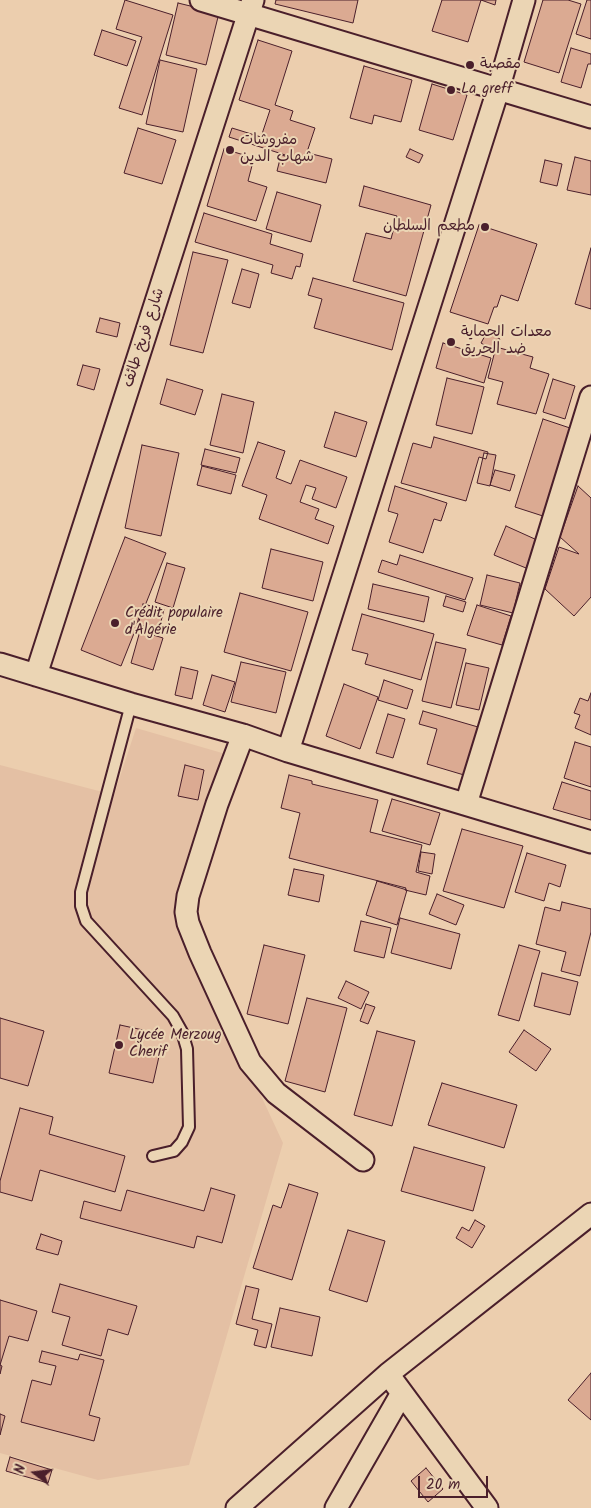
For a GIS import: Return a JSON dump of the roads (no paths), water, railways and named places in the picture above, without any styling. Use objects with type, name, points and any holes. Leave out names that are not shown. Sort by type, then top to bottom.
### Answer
[{"type":"street","points":[[201,0],[251,7],[498,90],[591,117]]},
{"type":"street","points":[[288,751],[498,90],[524,0]]},
{"type":"street","name":"شارع فريخ طائف","points":[[36,675],[251,7]]},
{"type":"street","points":[[466,804],[591,397]]},
{"type":"street","points":[[0,664],[131,704],[243,735],[288,751],[591,842]]},
{"type":"street","points":[[243,735],[217,804],[188,896],[186,912],[188,923],[250,1062],[276,1093],[363,1160]]},
{"type":"street","points":[[237,1508],[388,1374],[591,1214]]},
{"type":"street","points":[[388,1374],[487,1508]]},
{"type":"street","points":[[336,1508],[402,1393]]},
{"type":"lane","points":[[131,704],[81,892],[81,906],[86,921],[173,1016],[182,1032],[187,1049],[189,1127],[182,1142],[174,1150],[152,1156]]},
{"type":"place","name":"مقصبة","points":[[470,65]]},
{"type":"place","name":"La greff","points":[[451,90]]},
{"type":"place","name":"مفروشات شهاب الدين","points":[[230,150]]},
{"type":"place","name":"مطعم السلطان","points":[[485,227]]},
{"type":"place","name":"معدات الحماية ضد الحريق","points":[[451,342]]},
{"type":"place","name":"Crédit populaire d'Algérie","points":[[115,623]]},
{"type":"place","name":"Lycée Merzoug Cherif","points":[[119,1045]]}]
